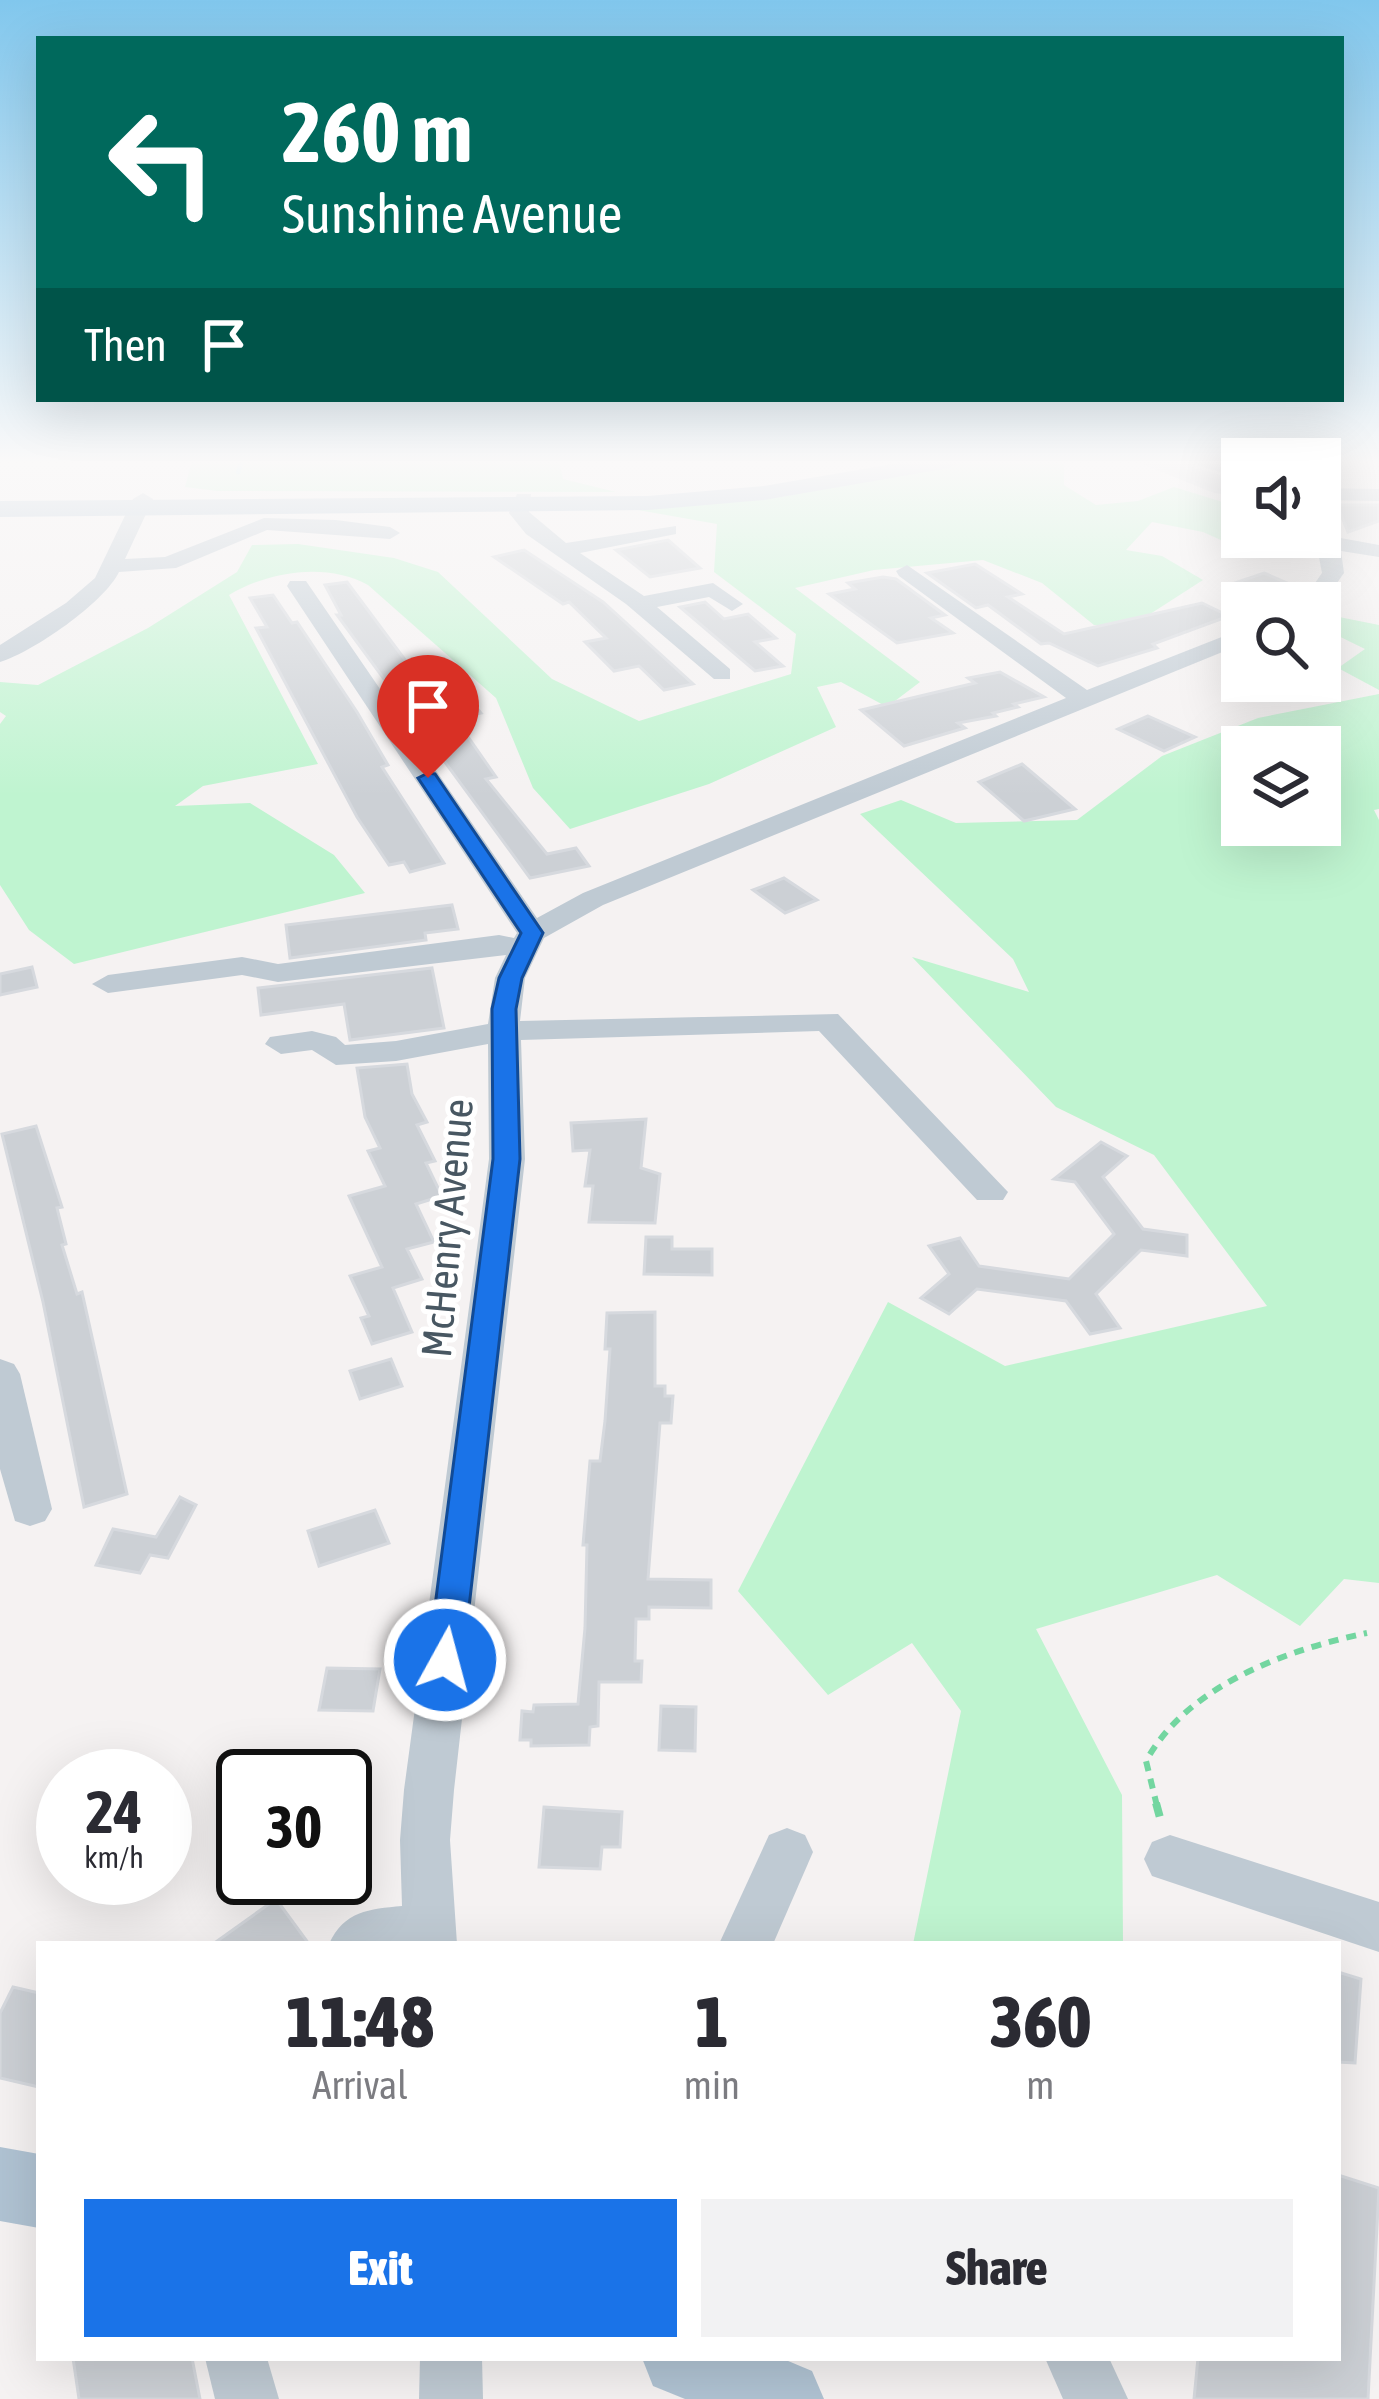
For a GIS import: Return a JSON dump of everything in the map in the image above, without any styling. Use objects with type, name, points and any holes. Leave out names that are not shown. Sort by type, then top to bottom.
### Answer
[{"type":"main road","points":[[0,2184],[36,2190]]},
{"type":"street","points":[[0,655],[90,595],[108,573]]},
{"type":"street","points":[[90,595],[126,590],[161,573]]},
{"type":"street","points":[[595,573],[640,604],[722,674]]},
{"type":"street","points":[[910,573],[1087,702]]},
{"type":"street","points":[[298,586],[527,941]]},
{"type":"street","points":[[640,604],[713,590],[732,604]]},
{"type":"street","points":[[108,984],[242,966],[278,973],[527,941],[593,899],[1221,645]]},
{"type":"street","name":"McHenry Avenue","points":[[430,1936],[425,1840],[429,1790],[507,1159],[507,994],[527,941]]},
{"type":"street","points":[[281,1044],[318,1040],[328,1043],[336,1055],[396,1051],[504,1031],[827,1021],[991,1192]]},
{"type":"street","points":[[0,1374],[17,1490]]},
{"type":"street","points":[[747,1941],[787,1852]]},
{"type":"street","points":[[1170,1859],[1379,1927]]},
{"type":"street","points":[[360,1941],[367,1935],[430,1936]]},
{"type":"street","points":[[237,2361],[248,2399]]},
{"type":"street","points":[[451,2361],[451,2399]]},
{"type":"street","points":[[1077,2361],[1096,2399]]},
{"type":"path","points":[[1170,1859],[1146,1762],[1167,1725],[1232,1683],[1334,1638],[1367,1633]]},
{"type":"green space","points":[[235,573],[292,573],[229,595],[318,764],[203,786],[175,806],[250,803],[334,855],[365,893],[74,964],[29,930],[0,885],[0,724],[6,716],[0,712],[0,682],[38,685],[148,628]]},
{"type":"green space","points":[[334,573],[439,573],[552,679],[639,721],[791,674],[796,634],[715,573],[861,573],[795,588],[920,682],[887,707],[841,682],[817,687],[836,727],[709,784],[570,829],[533,788],[496,698],[368,585]]},
{"type":"green space","points":[[1016,573],[1191,573],[1203,580],[1133,625],[1094,625],[1042,583]]},
{"type":"green space","points":[[1341,617],[1379,625],[1379,690],[1341,670],[1365,649],[1341,637]]},
{"type":"green space","points":[[1379,694],[1379,809],[1374,810],[1379,820],[1379,1583],[1344,1579],[1300,1626],[1217,1575],[1036,1629],[1122,1795],[1123,1941],[914,1941],[961,1711],[912,1643],[828,1695],[738,1591],[888,1302],[1005,1366],[1267,1306],[1154,1155],[1056,1107],[912,957],[1029,992],[1013,959],[860,814],[901,800],[956,823],[1077,820],[1162,756],[1221,733],[1221,846],[1341,846],[1341,726],[1238,726]]},
{"type":"building","points":[[517,573],[559,573],[603,602],[693,684],[664,690],[639,666],[614,671],[585,642],[606,638],[569,602],[563,604]]},
{"type":"building","points":[[927,573],[989,573],[1022,594],[1008,597],[1064,634],[1202,603],[1221,612],[1221,619],[1153,644],[1157,648],[1098,666],[1049,643],[1041,644],[988,605],[976,608]]},
{"type":"building","points":[[1264,573],[1285,582],[1238,582]]},
{"type":"building","points":[[896,579],[945,615],[931,618],[953,633],[897,643],[829,594],[855,589],[848,583]]},
{"type":"building","points":[[347,582],[420,680],[448,675],[481,713],[455,718],[496,777],[486,779],[547,854],[576,848],[589,866],[530,878],[337,615],[341,615],[325,585]]},
{"type":"building","points":[[273,595],[292,623],[297,622],[357,712],[388,765],[382,767],[444,863],[410,872],[404,862],[389,865],[357,817],[256,628],[267,627],[250,598]]},
{"type":"building","points":[[705,602],[724,619],[748,614],[776,638],[755,642],[783,666],[755,671],[680,607]]},
{"type":"building","points":[[1000,672],[1044,697],[1014,704],[1018,707],[993,713],[996,716],[958,723],[965,728],[904,746],[861,710],[975,683],[968,678]]},
{"type":"building","points":[[1148,716],[1195,737],[1164,751],[1118,729]]},
{"type":"building","points":[[1022,764],[1075,809],[1024,821],[979,782]]},
{"type":"building","points":[[784,878],[817,900],[785,913],[753,890]]},
{"type":"building","points":[[452,905],[458,929],[425,933],[426,940],[290,958],[286,925]]},
{"type":"building","points":[[32,967],[37,987],[0,995],[0,974]]},
{"type":"building","points":[[432,968],[444,1028],[350,1040],[344,1004],[261,1015],[258,988]]},
{"type":"building","points":[[407,1064],[412,1094],[427,1122],[417,1125],[435,1161],[426,1163],[442,1196],[416,1204],[434,1242],[407,1249],[422,1279],[393,1288],[412,1332],[372,1344],[361,1318],[369,1316],[350,1276],[382,1267],[349,1196],[385,1186],[368,1151],[380,1148],[365,1117],[357,1068]]},
{"type":"building","points":[[646,1119],[641,1168],[660,1174],[655,1223],[589,1222],[593,1186],[585,1186],[590,1150],[573,1151],[571,1123]]},
{"type":"building","points":[[36,1126],[62,1207],[57,1208],[66,1244],[62,1245],[77,1294],[82,1292],[127,1494],[84,1507],[43,1302],[2,1134]]},
{"type":"building","points":[[1101,1142],[1127,1156],[1103,1177],[1143,1229],[1187,1235],[1187,1256],[1141,1250],[1096,1294],[1120,1328],[1090,1334],[1066,1301],[977,1289],[949,1314],[921,1298],[949,1274],[929,1246],[960,1238],[979,1266],[1069,1279],[1114,1234],[1075,1182],[1054,1179]]},
{"type":"building","points":[[646,1237],[672,1237],[672,1249],[712,1249],[712,1275],[644,1274]]},
{"type":"building","points":[[655,1312],[655,1386],[665,1386],[665,1396],[673,1396],[671,1423],[660,1423],[648,1579],[711,1580],[711,1608],[649,1607],[649,1619],[636,1619],[635,1661],[642,1661],[641,1682],[599,1682],[598,1726],[590,1727],[589,1745],[531,1746],[531,1740],[520,1740],[522,1711],[533,1712],[534,1705],[578,1704],[585,1628],[587,1545],[583,1545],[590,1461],[600,1461],[605,1421],[610,1349],[605,1349],[607,1313]]},
{"type":"building","points":[[391,1359],[402,1386],[360,1399],[350,1371]]},
{"type":"building","points":[[180,1497],[196,1505],[168,1558],[150,1555],[140,1573],[96,1565],[113,1529],[156,1537]]},
{"type":"building","points":[[375,1510],[389,1543],[319,1566],[308,1531]]},
{"type":"building","points":[[327,1668],[380,1669],[373,1711],[319,1710]]},
{"type":"building","points":[[661,1706],[696,1707],[695,1751],[659,1750]]},
{"type":"building","points":[[544,1807],[622,1812],[620,1847],[602,1847],[600,1869],[539,1867]]},
{"type":"building","points":[[268,1905],[280,1905],[307,1941],[217,1941]]},
{"type":"building","points":[[1341,1973],[1361,1979],[1355,2063],[1341,2062]]},
{"type":"building","points":[[13,1987],[36,1992],[36,2086],[0,2078],[0,2013]]},
{"type":"building","points":[[1341,2176],[1379,2188],[1368,2399],[1194,2399],[1198,2361],[1341,2361]]},
{"type":"building","points":[[73,2361],[193,2361],[200,2399],[79,2399]]},
{"type":"route","points":[[428,778],[532,933],[511,978],[504,1009],[507,1159],[445,1660]]}]
